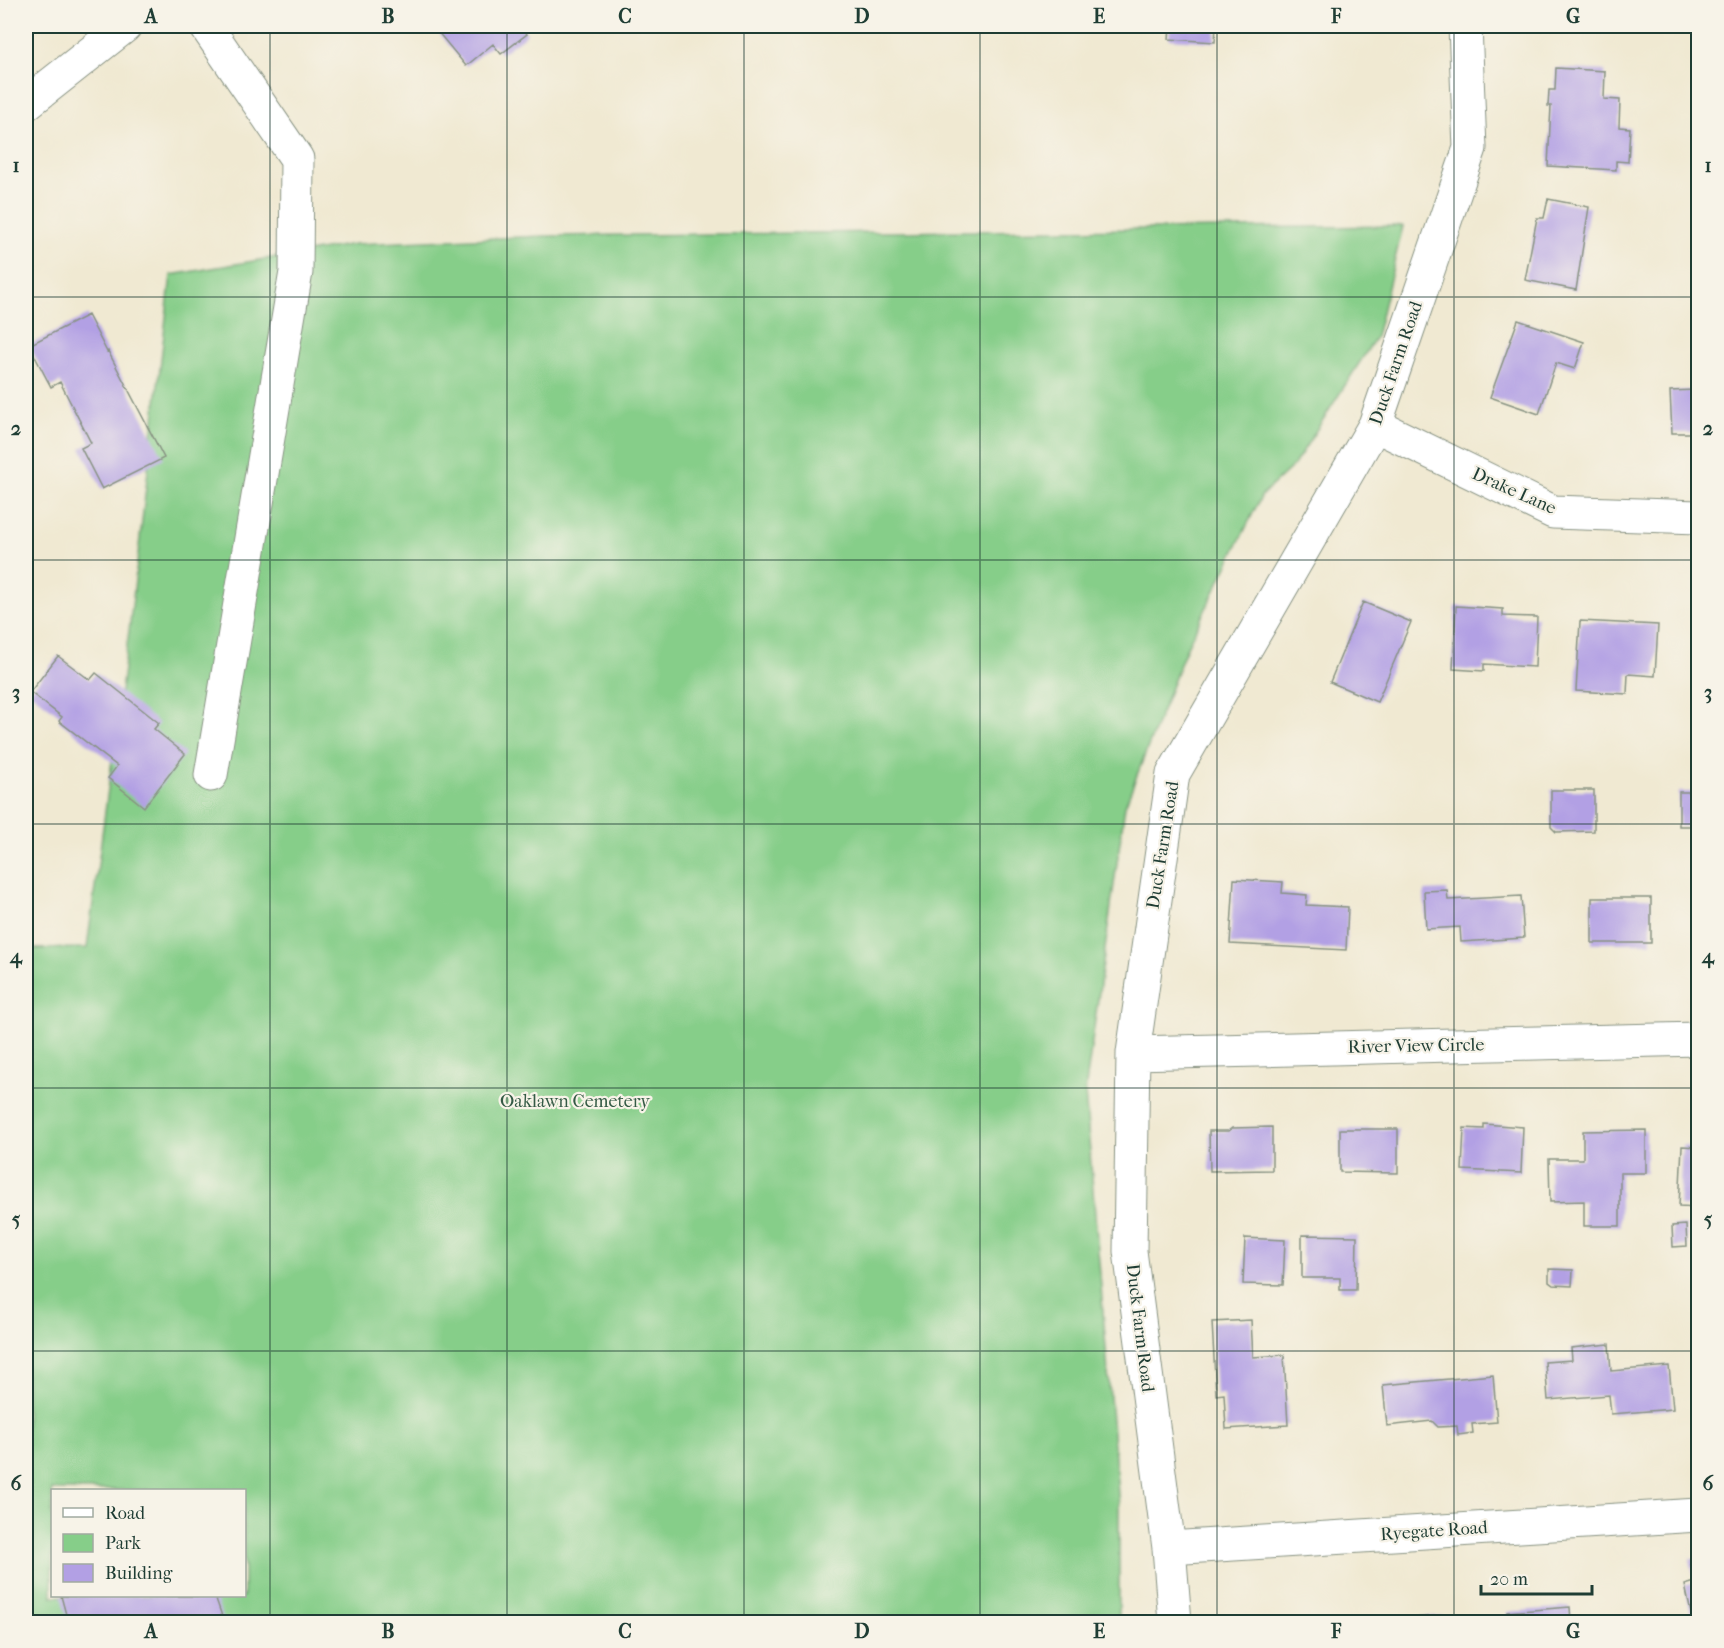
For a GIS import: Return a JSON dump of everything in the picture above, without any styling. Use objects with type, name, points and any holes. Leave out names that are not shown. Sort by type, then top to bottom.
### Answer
[{"type":"street","points":[[26,104],[125,26]]},
{"type":"street","points":[[206,26],[297,159],[296,272],[211,775]]},
{"type":"street","name":"Duck Farm Road","points":[[1175,1623],[1168,1548],[1130,1251],[1133,1053],[1173,774],[1375,425],[1470,148],[1465,26]]},
{"type":"street","name":"Drake Lane","points":[[1375,425],[1553,512],[1698,517]]},
{"type":"street","name":"River View Circle","points":[[1133,1053],[1698,1039]]},
{"type":"street","name":"Ryegate Road","points":[[1168,1548],[1698,1515]]},
{"type":"green space","name":"Oaklawn Cemetery","points":[[1403,226],[1376,337],[1294,465],[1262,495],[1186,649],[1125,806],[1085,1092],[1119,1506],[1119,1622],[26,1622],[26,949],[87,948],[130,623],[171,275],[355,244],[546,236]]},
{"type":"building","points":[[433,26],[521,26],[527,34],[501,54],[493,44],[466,66]]},
{"type":"building","points":[[1170,26],[1216,26],[1215,42],[1169,39]]},
{"type":"building","points":[[1556,68],[1605,71],[1604,99],[1620,100],[1619,127],[1630,128],[1628,162],[1616,161],[1616,170],[1548,166],[1551,106],[1548,106],[1549,90],[1555,90]]},
{"type":"building","points":[[1548,199],[1589,207],[1576,290],[1525,280],[1537,218],[1544,218]]},
{"type":"building","points":[[88,315],[164,458],[102,489],[81,448],[91,443],[60,382],[51,387],[30,347],[31,344]]},
{"type":"building","points":[[1518,320],[1584,342],[1575,369],[1556,363],[1539,414],[1490,397]]},
{"type":"building","points":[[1694,379],[1698,379],[1698,433],[1672,433],[1670,391],[1695,390]]},
{"type":"building","points":[[1363,602],[1411,622],[1377,702],[1330,682]]},
{"type":"building","points":[[1456,606],[1503,609],[1503,616],[1537,617],[1535,667],[1484,664],[1484,671],[1453,669]]},
{"type":"building","points":[[1580,621],[1658,625],[1655,676],[1628,674],[1627,694],[1576,691]]},
{"type":"building","points":[[58,656],[90,680],[96,673],[159,723],[154,729],[185,754],[144,807],[108,778],[117,766],[59,721],[62,717],[30,692]]},
{"type":"building","points":[[1551,790],[1594,790],[1594,831],[1556,832],[1551,827]]},
{"type":"building","points":[[1679,792],[1698,792],[1698,826],[1679,826]]},
{"type":"building","points":[[1234,879],[1283,882],[1282,893],[1307,895],[1306,905],[1348,907],[1346,950],[1230,944]]},
{"type":"building","points":[[1447,890],[1448,900],[1521,896],[1524,938],[1461,942],[1460,927],[1426,929],[1424,891]]},
{"type":"building","points":[[1592,898],[1651,898],[1651,943],[1592,943]]},
{"type":"building","points":[[1484,1124],[1523,1127],[1521,1173],[1462,1170],[1464,1128],[1484,1129]]},
{"type":"building","points":[[1272,1127],[1272,1170],[1210,1171],[1209,1131]]},
{"type":"building","points":[[1340,1129],[1398,1129],[1398,1173],[1340,1172]]},
{"type":"building","points":[[1646,1130],[1646,1173],[1620,1173],[1620,1226],[1584,1226],[1584,1201],[1550,1202],[1549,1159],[1583,1159],[1583,1131]]},
{"type":"building","points":[[1682,1146],[1698,1147],[1698,1207],[1679,1206]]},
{"type":"building","points":[[1686,1225],[1687,1246],[1673,1247],[1672,1226]]},
{"type":"building","points":[[1302,1235],[1357,1236],[1356,1290],[1340,1290],[1340,1278],[1302,1278]]},
{"type":"building","points":[[1245,1238],[1285,1240],[1283,1285],[1243,1284]]},
{"type":"building","points":[[1549,1269],[1573,1270],[1572,1286],[1553,1285],[1549,1282]]},
{"type":"building","points":[[1251,1320],[1253,1357],[1284,1355],[1288,1425],[1226,1429],[1224,1394],[1216,1395],[1212,1322]]},
{"type":"building","points":[[1609,1344],[1611,1371],[1669,1366],[1673,1409],[1611,1414],[1609,1395],[1548,1400],[1545,1362],[1572,1360],[1571,1348]]},
{"type":"building","points":[[1493,1375],[1497,1422],[1472,1424],[1473,1433],[1458,1435],[1457,1426],[1438,1427],[1432,1421],[1387,1426],[1383,1385]]},
{"type":"building","points":[[1698,1557],[1698,1617],[1692,1618],[1685,1585],[1695,1582],[1690,1559]]},
{"type":"building","points":[[61,1597],[215,1597],[224,1622],[68,1622]]},
{"type":"building","points":[[1570,1607],[1571,1622],[1508,1622],[1507,1612]]},
{"type":"building","points":[[1443,1616],[1443,1622],[1380,1622],[1380,1620]]}]
